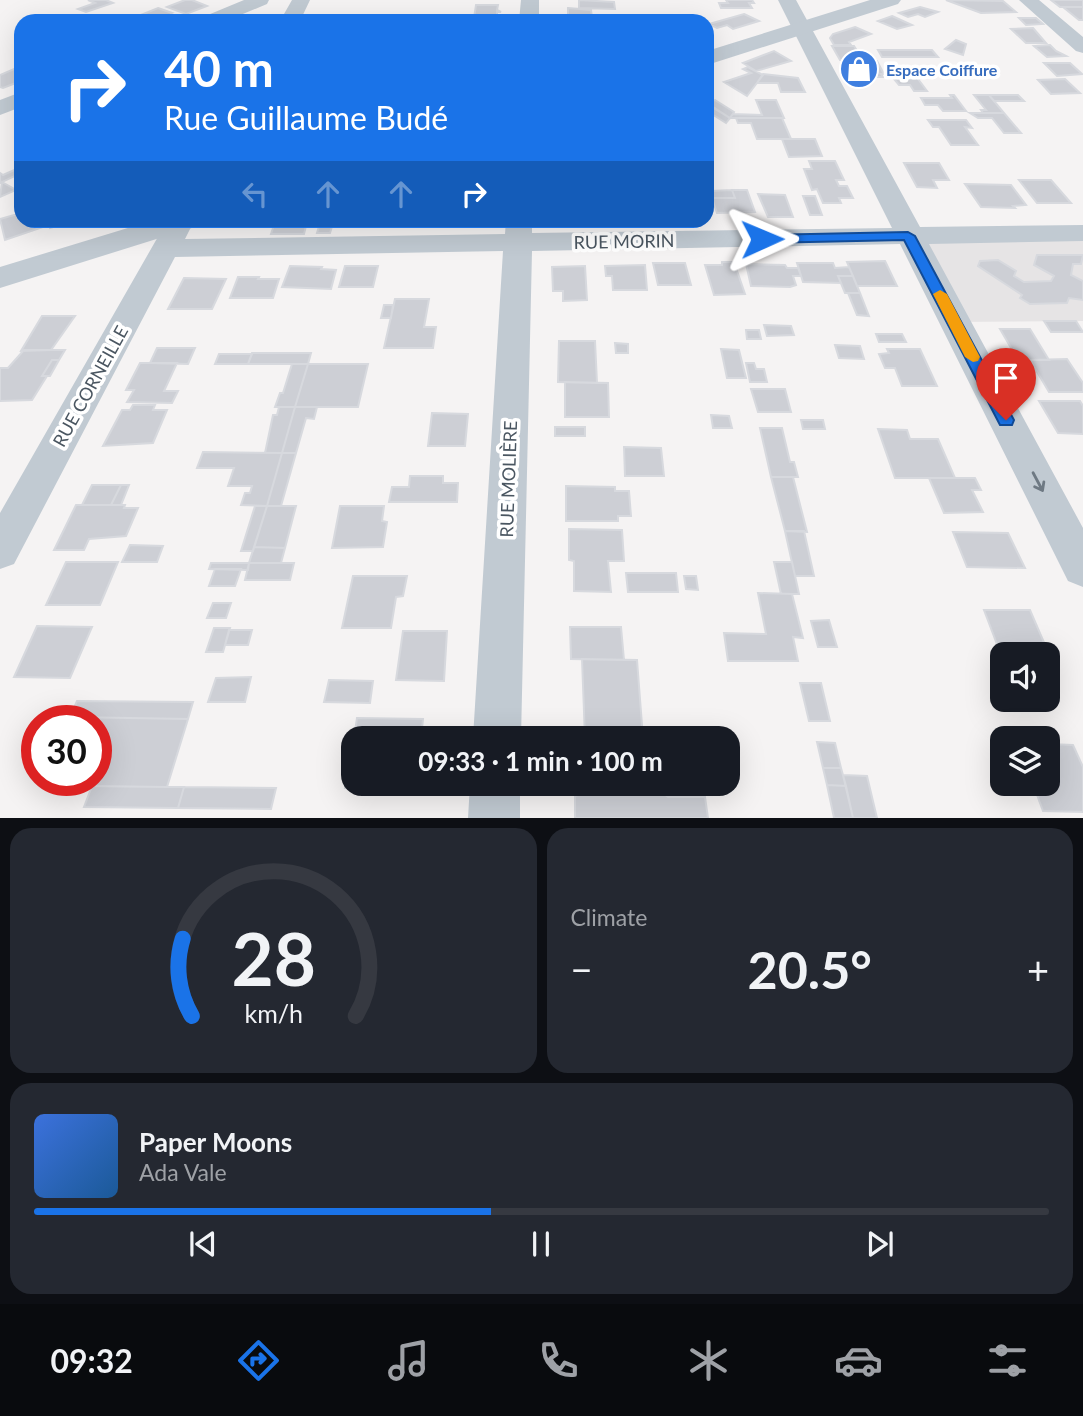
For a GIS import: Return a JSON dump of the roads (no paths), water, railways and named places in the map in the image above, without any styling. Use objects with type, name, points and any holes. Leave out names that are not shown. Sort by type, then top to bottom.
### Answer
[{"type":"street","points":[[227,14],[260,0]]},
{"type":"street","points":[[787,0],[1083,568]]},
{"type":"street","points":[[714,56],[891,0]]},
{"type":"street","points":[[1028,0],[1083,47]]},
{"type":"street","points":[[0,278],[178,228]]},
{"type":"street","name":"RUE MORIN","points":[[178,228],[518,232],[1083,233]]},
{"type":"street","name":"RUE CORNEILLE","points":[[0,551],[178,228]]},
{"type":"street","name":"RUE MOLIÈRE","points":[[497,726],[518,232]]},
{"type":"street","points":[[494,817],[495,796]]},
{"type":"place","name":"Espace Coiffure","points":[[859,69]]}]
